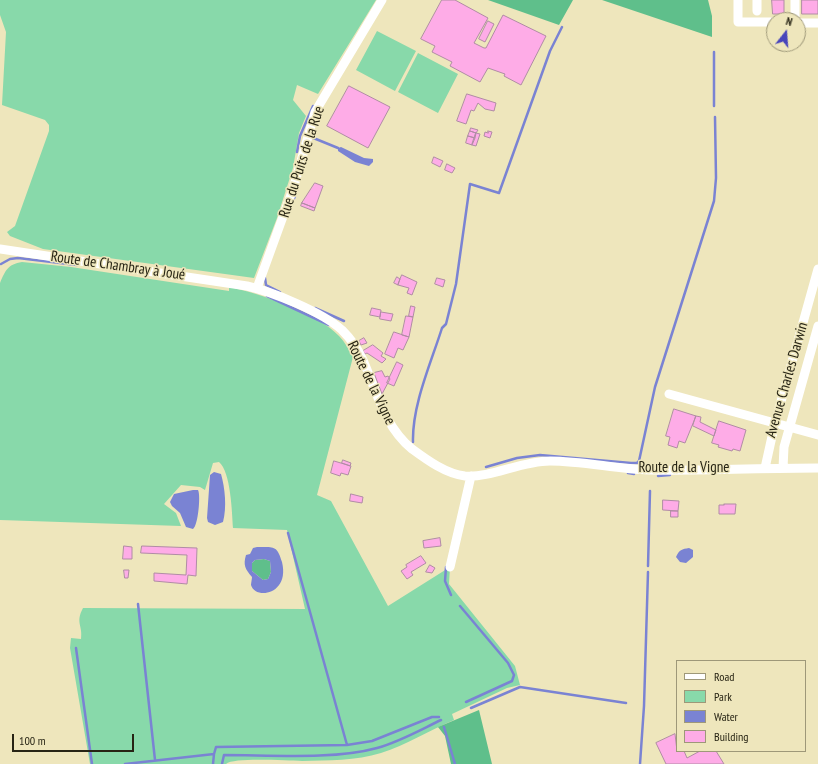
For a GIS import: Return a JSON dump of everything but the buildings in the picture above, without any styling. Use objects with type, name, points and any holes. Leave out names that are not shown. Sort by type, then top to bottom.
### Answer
[{"type":"street","name":"Rue du Puits de la Rue","points":[[257,288],[293,189],[316,112],[382,0]]},
{"type":"street","points":[[738,0],[738,22],[766,22]]},
{"type":"street","points":[[756,12],[757,0]]},
{"type":"street","points":[[795,0],[795,12]]},
{"type":"street","points":[[806,23],[818,23]]},
{"type":"street","name":"Route de Chambray à Joué","points":[[0,249],[236,284]]},
{"type":"street","name":"Avenue Charles Darwin","points":[[765,468],[775,423],[818,269]]},
{"type":"street","name":"Route de la Vigne","points":[[236,284],[257,288],[313,312],[343,331],[355,346],[362,359],[382,410],[395,432],[413,449],[437,465],[455,474],[471,476],[530,462],[548,461],[584,463],[647,470],[765,468]]},
{"type":"street","name":"Avenue Charles Darwin","points":[[783,468],[784,447],[818,326]]},
{"type":"street","points":[[669,394],[818,435]]},
{"type":"street","points":[[765,468],[818,468]]},
{"type":"street","points":[[450,567],[471,476]]},
{"type":"green space","points":[[0,0],[376,0],[318,94],[297,85],[293,100],[306,116],[299,133],[293,168],[277,218],[254,278],[43,249],[10,236],[7,232],[15,226],[49,131],[49,125],[45,120],[2,105],[6,32],[0,15]]},
{"type":"green space","points":[[488,0],[573,0],[559,25]]},
{"type":"green space","points":[[602,0],[708,0],[712,16],[712,37]]},
{"type":"green space","points":[[377,31],[416,51],[395,91],[356,70]]},
{"type":"green space","points":[[418,53],[458,74],[438,113],[398,92]]},
{"type":"green space","points":[[22,262],[71,267],[229,291],[229,287],[272,299],[303,312],[330,328],[347,346],[353,357],[317,495],[331,501],[388,606],[450,567],[449,584],[515,666],[520,685],[507,688],[452,714],[454,720],[409,742],[371,756],[342,760],[250,760],[226,764],[90,764],[70,648],[71,638],[81,639],[79,621],[83,608],[305,609],[287,530],[233,528],[228,483],[223,467],[219,462],[213,463],[205,490],[200,487],[181,485],[164,504],[176,513],[181,526],[0,520],[0,283],[10,266]]},
{"type":"green space","points":[[264,559],[270,561],[271,572],[268,579],[263,580],[252,571],[252,563],[255,560]]},
{"type":"green space","points":[[479,710],[492,764],[451,764],[445,736],[438,727]]},
{"type":"water","points":[[341,147],[364,158],[373,159],[373,162],[369,166],[355,162],[338,151],[338,148]]},
{"type":"water","points":[[214,472],[221,474],[224,485],[225,504],[223,522],[215,525],[208,522],[207,518],[210,475]]},
{"type":"water","points":[[198,490],[199,498],[198,517],[193,529],[186,527],[180,513],[172,506],[170,502],[174,494]]},
{"type":"water","points":[[271,547],[278,552],[280,556],[283,573],[281,582],[277,588],[271,592],[259,592],[254,590],[251,585],[252,577],[246,569],[245,562],[246,555],[250,554],[253,548]],"holes":[[[264,559],[270,561],[271,572],[268,579],[263,580],[252,571],[252,563],[255,560]]]},
{"type":"water","points":[[689,548],[693,550],[693,557],[686,563],[680,562],[676,557],[678,553],[683,549]]},
{"type":"waterway","points":[[413,442],[419,399],[442,328],[446,324],[456,284],[470,184],[499,193],[550,51],[562,27]]},
{"type":"waterway","points":[[714,52],[714,106]]},
{"type":"waterway","points":[[297,152],[300,136],[313,106]]},
{"type":"waterway","points":[[486,467],[517,458],[540,455],[631,463],[637,463],[639,461],[655,387],[714,201],[716,178],[715,117]]},
{"type":"waterway","points":[[311,137],[338,148]]},
{"type":"waterway","points":[[292,204],[297,190]]},
{"type":"waterway","points":[[1,264],[10,259],[18,258],[77,265]]},
{"type":"waterway","points":[[265,278],[266,285],[280,292]]},
{"type":"waterway","points":[[267,296],[329,325]]},
{"type":"waterway","points":[[315,308],[344,321]]},
{"type":"waterway","points":[[628,473],[634,474]]},
{"type":"waterway","points":[[658,476],[670,475]]},
{"type":"waterway","points":[[648,566],[650,491]]},
{"type":"waterway","points":[[288,533],[347,745]]},
{"type":"waterway","points":[[446,567],[445,581],[451,595]]},
{"type":"waterway","points":[[640,764],[644,706],[648,572]]},
{"type":"waterway","points":[[138,604],[155,760]]},
{"type":"waterway","points":[[460,606],[508,663],[514,675],[512,681],[466,702]]},
{"type":"waterway","points":[[76,648],[92,764]]},
{"type":"waterway","points":[[471,708],[520,687],[626,703]]},
{"type":"waterway","points":[[214,754],[216,747],[347,745],[372,741],[432,717],[439,717]]},
{"type":"waterway","points":[[222,764],[224,755],[302,756],[360,752],[377,748],[409,736],[441,720]]},
{"type":"waterway","points":[[444,727],[455,764]]},
{"type":"waterway","points":[[125,764],[214,754],[213,764]]}]
